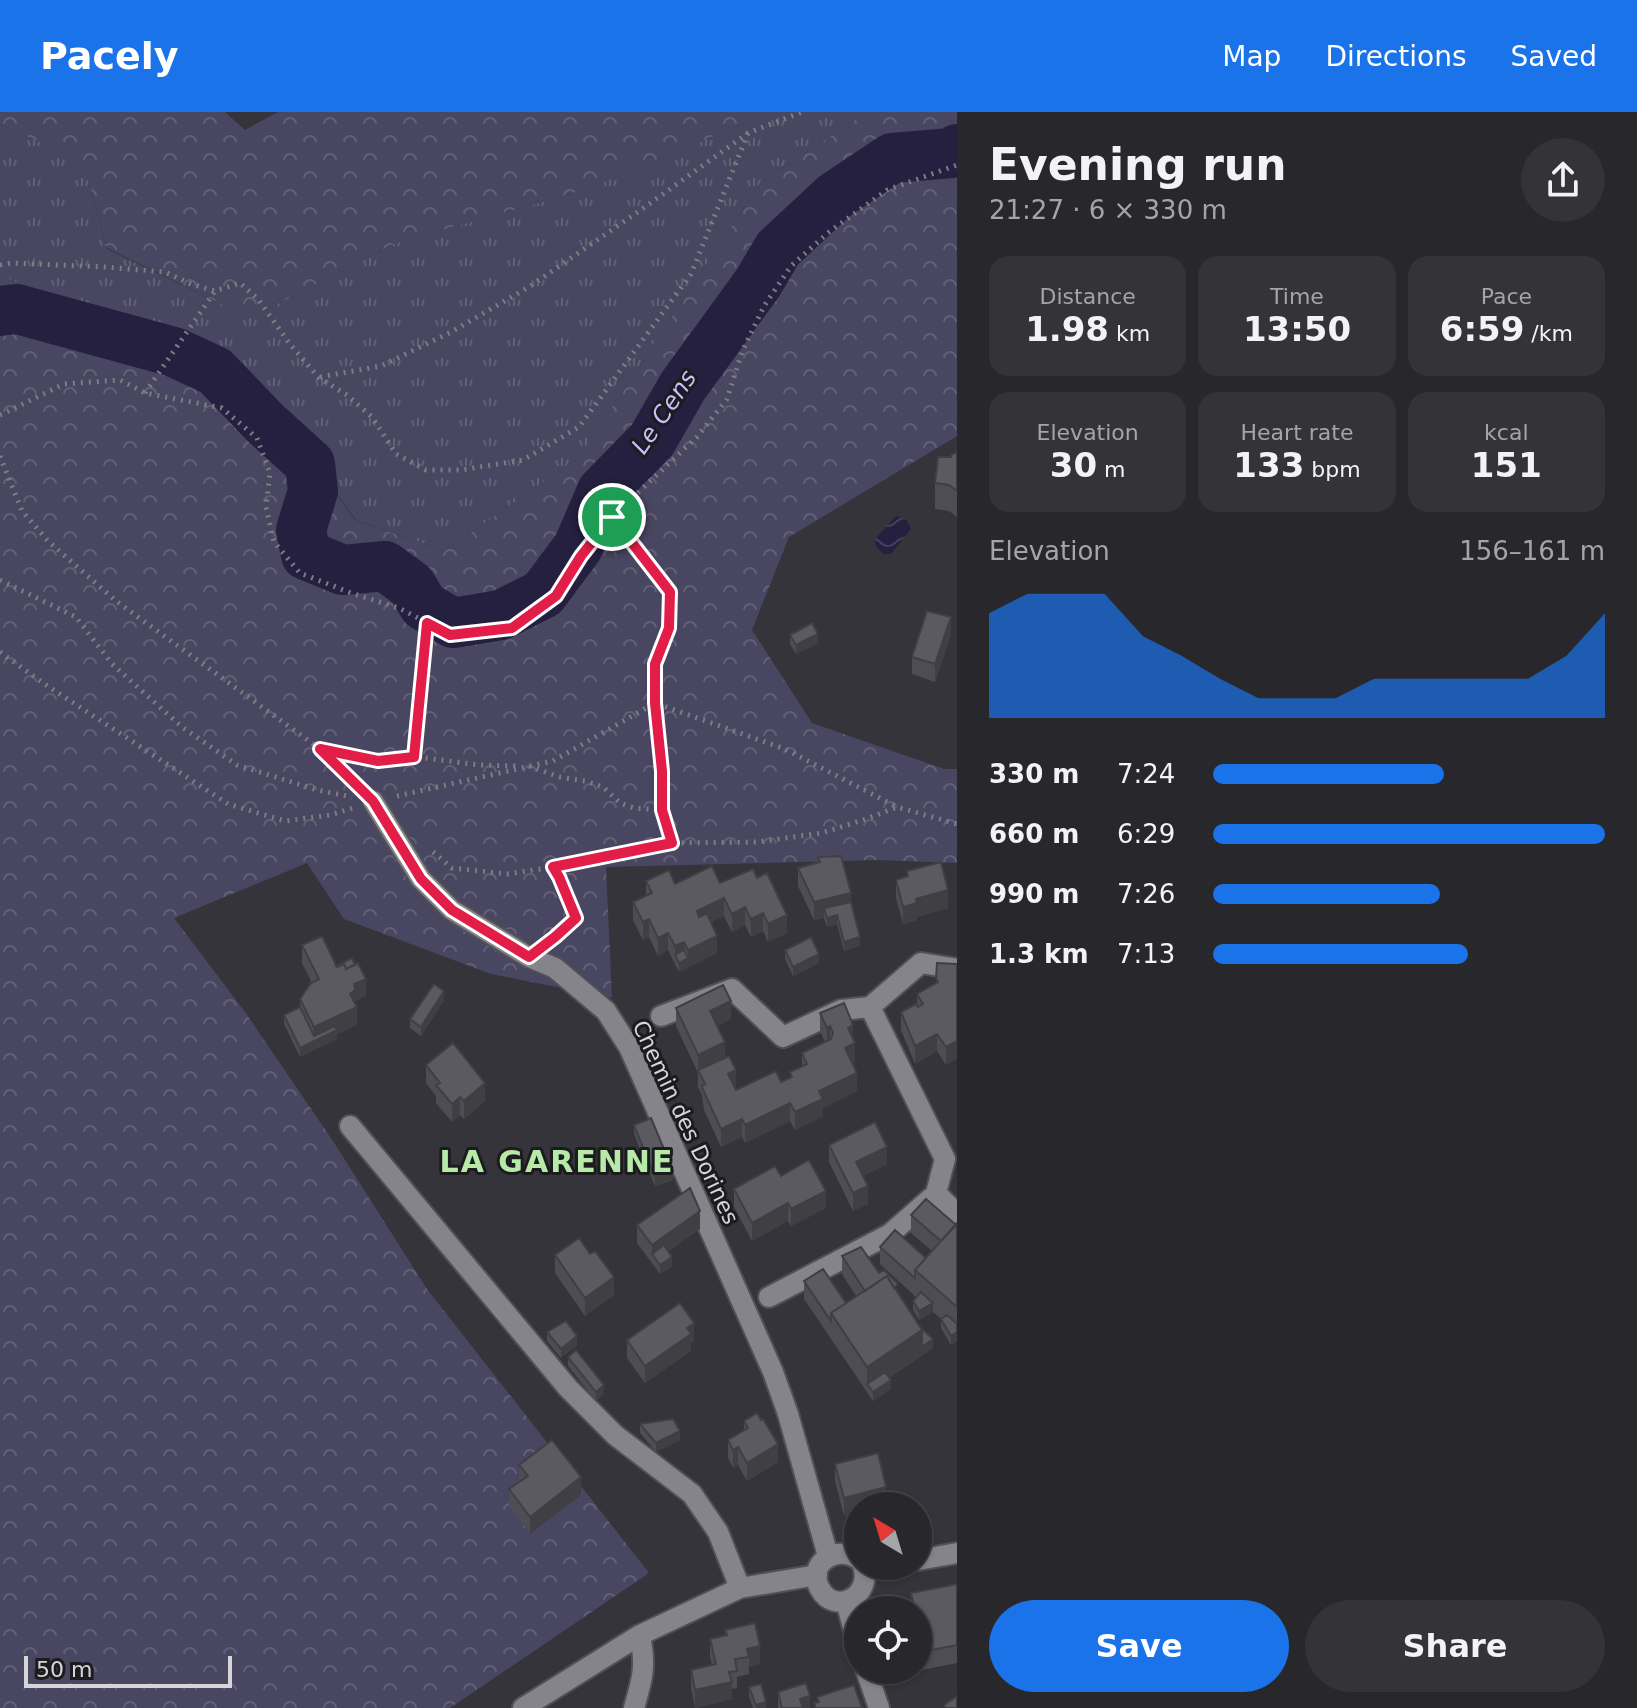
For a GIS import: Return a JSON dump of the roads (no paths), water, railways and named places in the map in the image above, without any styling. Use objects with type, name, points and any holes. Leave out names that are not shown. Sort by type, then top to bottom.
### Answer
[{"type":"street","name":"Chemin des Dorines","points":[[373,801],[421,879],[452,910],[529,957],[555,968],[606,1011],[629,1047],[773,1372],[828,1556]]},
{"type":"street","points":[[661,1016],[732,989],[783,1037],[841,1010],[870,1007],[921,963],[957,969]]},
{"type":"street","points":[[769,1297],[890,1234],[936,1193],[951,1155],[870,1007]]},
{"type":"street","points":[[350,1126],[568,1388],[615,1435],[692,1494],[718,1532],[740,1588]]},
{"type":"street","points":[[936,1193],[957,1214]]},
{"type":"street","points":[[844,1553],[828,1556],[822,1561],[817,1575],[820,1589],[825,1595],[844,1601]]},
{"type":"street","points":[[932,1557],[957,1553]]},
{"type":"street","points":[[523,1708],[640,1635],[740,1588],[817,1575]]},
{"type":"street","points":[[634,1708],[645,1659],[640,1635]]},
{"type":"street","points":[[871,1684],[879,1708]]},
{"type":"water","points":[[896,516],[906,519],[911,529],[891,554],[884,554],[876,547],[875,539]]},
{"type":"waterway","name":"Le Cens","points":[[0,311],[17,309],[174,352],[215,371],[310,464],[313,491],[301,530],[306,555],[343,570],[385,566],[411,585],[424,606],[453,623],[501,615],[543,594],[578,547],[602,491],[652,440],[683,386],[758,283],[778,249],[835,196],[892,158],[952,153],[957,149]]},
{"type":"district","name":"LA GARENNE","points":[[557,1162]]}]
